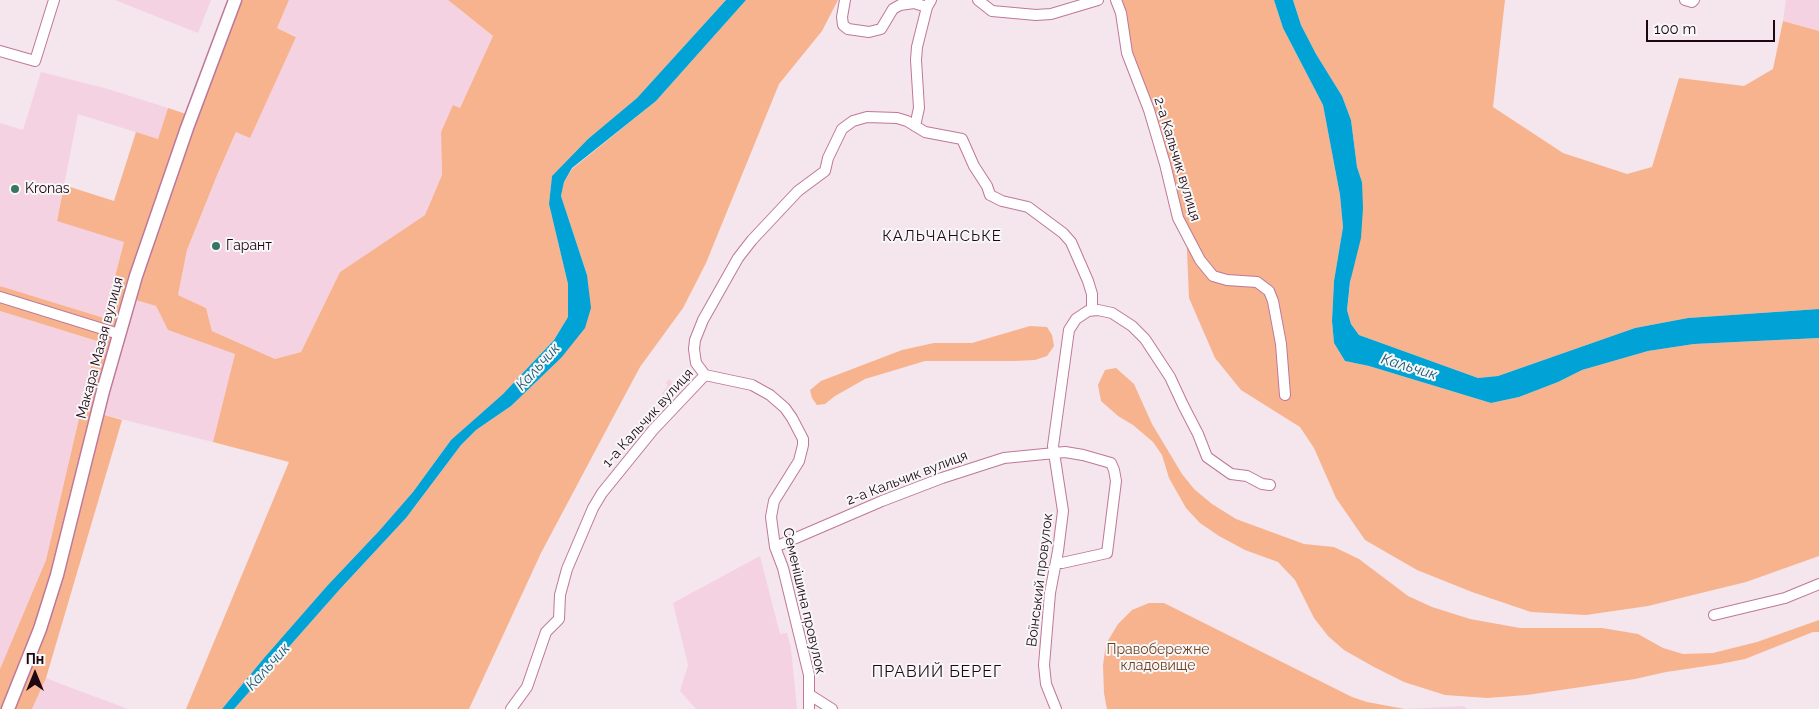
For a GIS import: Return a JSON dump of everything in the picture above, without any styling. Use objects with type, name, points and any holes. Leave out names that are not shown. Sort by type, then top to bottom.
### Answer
[{"type":"main road","name":"Макара Мазая вулиця","points":[[8,709],[37,636],[57,574],[118,334],[136,276],[235,0]]},
{"type":"street","points":[[0,51],[36,61],[54,0]]},
{"type":"street","points":[[845,0],[842,17],[843,25],[845,28],[864,32],[875,32],[881,29],[893,9],[900,4],[929,3],[917,47],[919,102],[915,126],[932,134],[962,138],[974,166],[984,180],[990,195],[1002,201],[1028,207],[1063,233],[1074,248],[1088,281],[1092,294],[1092,310]]},
{"type":"street","points":[[978,0],[992,11],[1036,15],[1051,14],[1098,0]]},
{"type":"street","name":"2-а Кальчик вулиця","points":[[1116,0],[1121,13],[1128,53],[1149,110],[1178,218],[1200,260],[1213,276],[1227,280],[1257,282],[1269,291],[1281,344],[1285,396]]},
{"type":"street","points":[[1685,0],[1692,2],[1694,0]]},
{"type":"street","name":"1-а Кальчик вулиця","points":[[511,709],[527,687],[546,632],[559,619],[560,595],[567,569],[593,508],[602,493],[653,430],[705,375],[696,363],[695,340],[738,258],[752,240],[798,191],[824,171],[838,135],[846,126],[853,121],[867,117],[886,117],[903,120],[915,126]]},
{"type":"street","points":[[0,297],[118,334]]},
{"type":"street","points":[[1054,453],[1055,427],[1069,330],[1071,324],[1080,315],[1092,310],[1112,313],[1132,326],[1145,339],[1170,377],[1207,457],[1230,474],[1247,476],[1262,484],[1270,485]]},
{"type":"street","name":"Семенішина провулок","points":[[705,375],[752,385],[770,395],[785,408],[800,430],[803,439],[802,454],[774,501],[772,529],[775,547],[783,567],[805,656],[809,675],[810,695],[832,709]]},
{"type":"street","name":"Воїнський провулок","points":[[1054,453],[1063,511],[1050,593],[1044,665],[1046,684],[1056,709]]},
{"type":"street","name":"2-а Кальчик вулиця","points":[[775,547],[842,517],[942,478],[1004,458],[1074,453],[1111,463],[1116,481],[1107,552],[1056,563]]},
{"type":"street","points":[[1714,614],[1785,598],[1819,584]]},
{"type":"street","points":[[809,709],[810,695]]},
{"type":"shaded area","points":[[115,0],[211,0],[198,33]]},
{"type":"shaded area","points":[[289,0],[448,0],[493,36],[460,108],[453,106],[441,132],[442,175],[425,215],[340,272],[301,352],[275,359],[212,331],[206,308],[178,295],[187,250],[237,131],[250,137],[296,36],[277,28]]},
{"type":"shaded area","points":[[1786,0],[1819,0],[1819,31],[1783,21]]},
{"type":"shaded area","points":[[41,72],[108,89],[168,108],[158,139],[78,114],[57,220],[124,242],[104,318],[0,286],[0,123],[23,130]]},
{"type":"shaded area","points":[[132,299],[156,306],[168,330],[236,354],[213,442],[101,414]]},
{"type":"shaded area","points":[[0,311],[97,341],[46,560],[0,669]]},
{"type":"shaded area","points":[[669,379],[682,391],[678,396],[675,393],[669,399],[662,393],[668,386],[666,383]]},
{"type":"shaded area","points":[[760,556],[780,634],[787,633],[791,648],[797,709],[696,709],[680,691],[688,665],[673,603]]},
{"type":"shaded area","points":[[46,678],[69,687],[128,709],[32,709]]},
{"type":"shaded area","points":[[1464,706],[1467,709],[1405,709]]},
{"type":"green space","points":[[239,0],[289,0],[277,28],[296,37],[250,138],[236,132],[187,250],[178,295],[206,308],[212,331],[275,359],[301,352],[340,272],[425,215],[442,175],[441,132],[453,105],[460,108],[493,36],[448,0],[726,0],[637,98],[588,139],[552,176],[549,204],[568,284],[568,317],[554,340],[503,394],[451,440],[413,492],[327,586],[222,709],[186,709],[289,462],[213,442],[235,354],[168,330],[156,306],[132,299]]},
{"type":"green space","points":[[746,0],[838,0],[822,31],[779,84],[706,263],[683,308],[640,367],[610,423],[541,553],[469,709],[234,709],[340,589],[406,518],[461,445],[476,430],[511,406],[561,358],[587,275],[561,196],[564,182],[572,169],[656,101]]},
{"type":"green space","points":[[1121,0],[1274,0],[1283,28],[1323,105],[1340,195],[1343,227],[1334,281],[1332,321],[1334,343],[1345,361],[1369,366],[1491,403],[1519,397],[1558,382],[1582,370],[1648,351],[1694,344],[1819,338],[1819,556],[1746,582],[1648,606],[1586,615],[1531,612],[1472,592],[1417,570],[1365,540],[1336,498],[1314,448],[1300,427],[1241,390],[1215,358],[1189,298],[1186,227],[1134,61]]},
{"type":"green space","points":[[1293,0],[1505,0],[1493,107],[1563,153],[1627,174],[1652,167],[1679,78],[1744,86],[1773,69],[1783,21],[1819,31],[1819,309],[1688,318],[1635,328],[1498,376],[1478,378],[1359,335],[1351,324],[1347,310],[1362,182],[1357,167],[1351,120],[1342,96],[1316,54],[1301,25]]},
{"type":"green space","points":[[168,108],[189,115],[55,574],[6,709],[0,709],[0,669],[46,560],[97,341],[0,311],[0,286],[104,318],[124,242],[57,221],[64,185],[114,201],[136,132],[158,139]]},
{"type":"green space","points":[[1030,326],[1047,327],[1052,335],[1054,346],[1047,356],[1035,360],[1014,361],[925,361],[865,379],[825,404],[817,405],[812,398],[810,390],[821,381],[902,350],[934,343],[972,343]]},
{"type":"green space","points":[[1116,368],[1134,384],[1152,424],[1182,474],[1194,489],[1212,504],[1236,519],[1304,544],[1334,547],[1359,559],[1408,596],[1432,607],[1470,619],[1520,628],[1602,628],[1638,634],[1663,648],[1683,654],[1713,653],[1757,642],[1819,620],[1819,632],[1813,632],[1745,659],[1635,679],[1527,695],[1487,698],[1445,695],[1404,682],[1344,650],[1328,636],[1314,618],[1295,580],[1278,562],[1245,550],[1219,536],[1200,523],[1186,508],[1169,478],[1162,455],[1153,442],[1101,401],[1098,385],[1105,370]]},
{"type":"green space","points":[[101,414],[122,420],[46,678],[32,709],[12,709]]},
{"type":"green space","name":"Правобережне кладовище","points":[[1149,603],[1164,603],[1352,697],[1367,702],[1405,709],[1107,709],[1104,693],[1103,665],[1106,644],[1118,624],[1132,610]]},
{"type":"water","name":"Кальчик","points":[[726,0],[746,0],[656,101],[572,168],[564,182],[561,196],[587,275],[591,308],[585,328],[561,358],[511,406],[476,430],[461,445],[406,518],[340,589],[234,709],[222,709],[327,586],[413,492],[451,440],[503,394],[554,340],[568,317],[568,284],[549,204],[552,176],[588,139],[637,98]]},
{"type":"water","name":"Кальчик","points":[[1274,0],[1293,0],[1301,25],[1316,54],[1342,96],[1351,120],[1357,167],[1362,182],[1363,208],[1361,238],[1350,282],[1347,310],[1351,324],[1359,335],[1478,378],[1498,376],[1635,328],[1688,318],[1819,309],[1819,338],[1694,344],[1648,351],[1582,370],[1558,382],[1519,397],[1491,403],[1369,366],[1345,361],[1334,343],[1332,321],[1334,281],[1343,227],[1340,195],[1323,105],[1283,28]]},
{"type":"place","name":"Kronas","points":[[15,189]]},
{"type":"place","name":"Гарант","points":[[216,246]]},
{"type":"district","name":"КАЛЬЧАНСЬКЕ","points":[[942,236]]},
{"type":"district","name":"ПРАВИЙ БЕРЕГ","points":[[937,672]]}]
